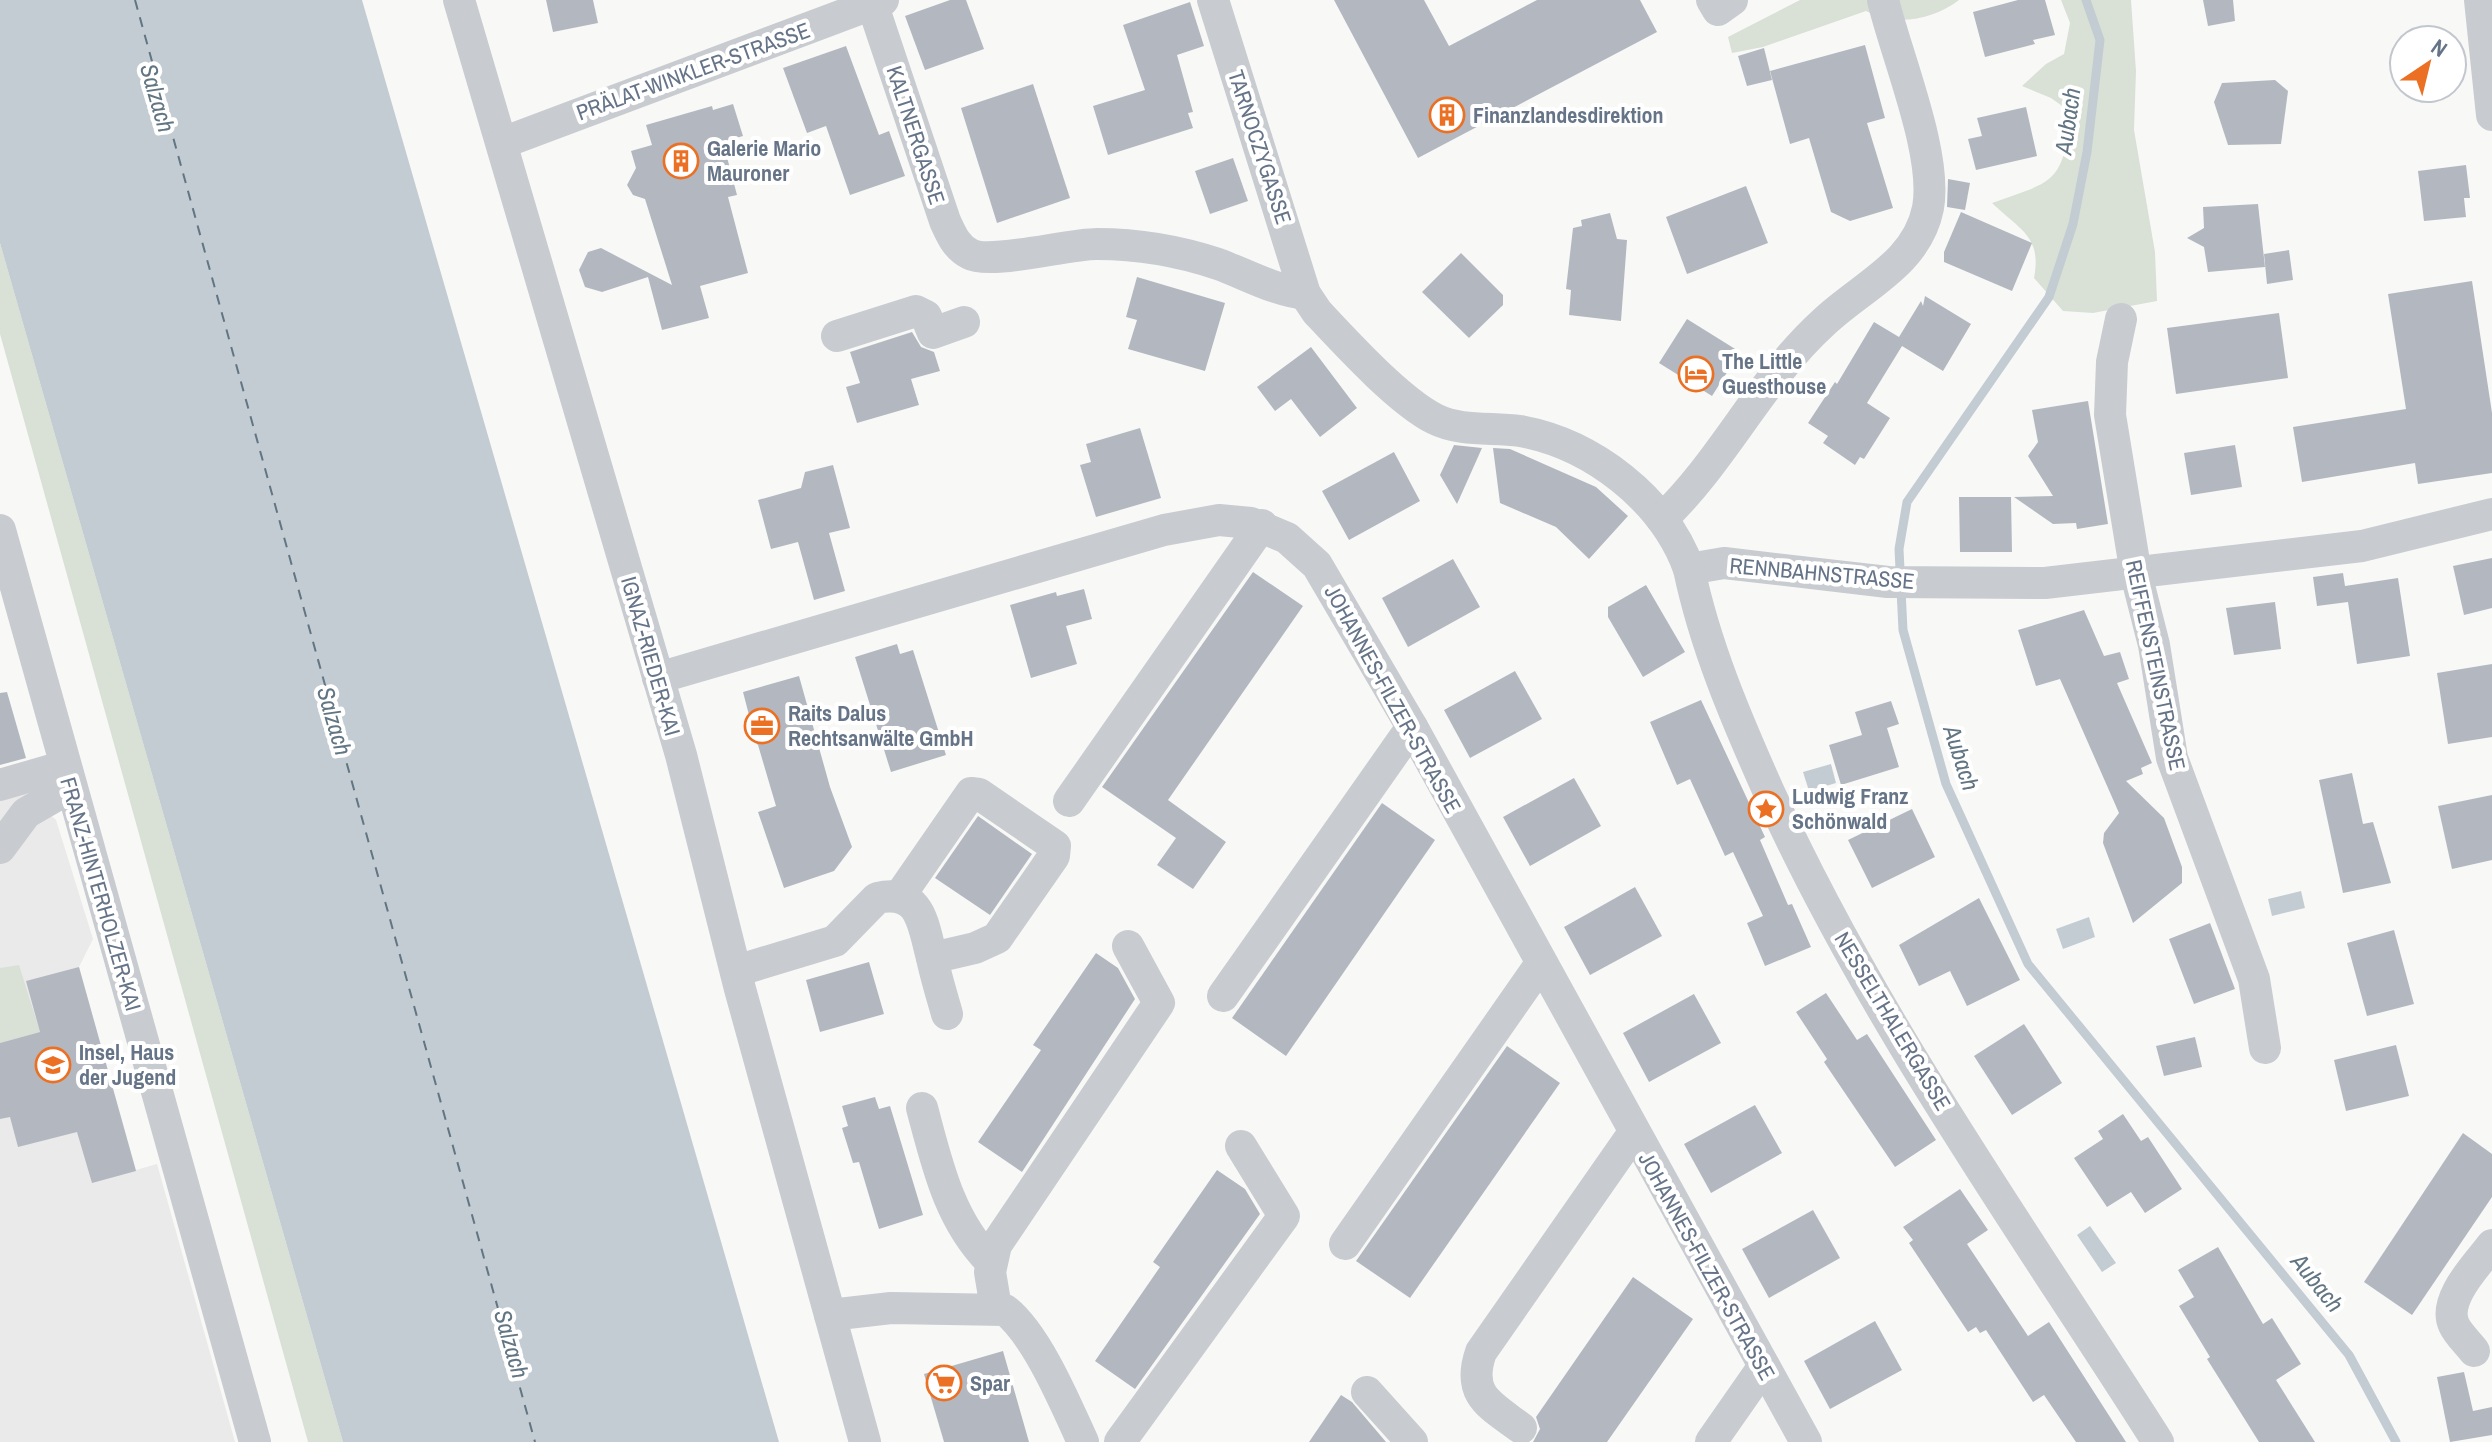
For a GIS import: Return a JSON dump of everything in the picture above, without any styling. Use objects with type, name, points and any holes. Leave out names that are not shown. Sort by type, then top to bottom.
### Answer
[{"type":"street","name":"IGNAZ-RIEDER-KAI","points":[[459,0],[658,678],[865,1442]]},
{"type":"street","name":"TARNOCZYGASSE","points":[[1213,0],[1305,294]]},
{"type":"street","points":[[1712,0],[1718,10],[1732,0]]},
{"type":"street","points":[[1662,519],[1687,495],[1757,396],[1797,348],[1826,319],[1901,260],[1921,228],[1929,196],[1925,159],[1883,0]]},
{"type":"street","points":[[2480,0],[2492,115]]},
{"type":"street","name":"PRÄLAT-WINKLER-STRASSE","points":[[502,143],[876,1]]},
{"type":"street","name":"KALTNERGASSE","points":[[876,1],[945,221],[958,245],[979,258],[1066,246],[1146,247],[1195,257],[1281,290],[1305,294]]},
{"type":"street","points":[[1305,294],[1328,324],[1427,414],[1450,425],[1522,432],[1565,444],[1612,471],[1662,519],[1680,546],[1689,569]]},
{"type":"street","points":[[837,336],[916,311],[926,316],[933,333],[964,322]]},
{"type":"street","name":"REIFFENSTEINSTRASSE","points":[[2121,319],[2112,362],[2110,415],[2136,574],[2154,645],[2172,758],[2254,979],[2265,1048]]},
{"type":"street","name":"RENNBAHNSTRASSE","points":[[1689,569],[1740,564],[1900,582],[2045,583],[2362,546],[2492,514]]},
{"type":"street","name":"JOHANNES-FILZER-STRASSE","points":[[658,678],[1164,530],[1219,520],[1262,525],[1287,538],[1317,565],[1412,727],[1633,1134],[1806,1442]]},
{"type":"street","points":[[1069,801],[1262,525]]},
{"type":"street","name":"FRANZ-HINTERHOLZER-KAI","points":[[0,530],[255,1442]]},
{"type":"street","name":"NESSELTHALERGASSE","points":[[1689,569],[1698,617],[1746,741],[1835,925],[1884,1012],[2158,1442]]},
{"type":"street","points":[[1223,996],[1412,727]]},
{"type":"street","points":[[0,785],[68,776]]},
{"type":"street","points":[[0,846],[26,813],[68,776]]},
{"type":"street","points":[[899,897],[971,793],[979,794],[1055,846],[1054,856],[997,938],[975,948],[932,958]]},
{"type":"street","points":[[736,971],[835,941],[877,898],[899,897],[919,912],[947,1014]]},
{"type":"street","points":[[996,1308],[991,1262],[1003,1233],[1159,1003],[1128,946]]},
{"type":"street","points":[[1345,1244],[1540,965]]},
{"type":"street","points":[[922,1108],[948,1198],[976,1247],[991,1262]]},
{"type":"street","points":[[1521,1428],[1487,1402],[1478,1390],[1474,1372],[1481,1352],[1633,1134]]},
{"type":"street","points":[[1120,1442],[1284,1216],[1241,1146]]},
{"type":"street","points":[[2474,1351],[2454,1327],[2451,1314],[2458,1292],[2492,1245]]},
{"type":"street","points":[[830,1315],[891,1308],[1005,1310],[1019,1325],[1083,1442]]},
{"type":"street","points":[[1711,1442],[1764,1366]]},
{"type":"street","points":[[1367,1392],[1412,1442]]},
{"type":"shaded area","points":[[1800,0],[1959,0],[1938,12],[1914,19],[1889,19],[1866,11],[1763,47],[1732,53],[1728,37]]},
{"type":"shaded area","points":[[2061,0],[2131,0],[2136,71],[2134,130],[2155,252],[2157,301],[2093,313],[2063,311],[2034,278],[2036,264],[2032,243],[1992,203],[2043,183],[2059,167],[2064,154],[2072,113],[2051,98],[2022,86],[2046,64],[2064,54],[2070,23]]},
{"type":"shaded area","points":[[0,243],[343,1442],[308,1442],[0,334]]},
{"type":"shaded area","name":"Insel, Haus der Jugend","points":[[24,791],[56,820],[93,939],[79,967],[136,1170],[157,1164],[235,1442],[0,1442],[0,798]]},
{"type":"shaded area","points":[[19,965],[40,1032],[0,1043],[0,968]]},
{"type":"water","name":"Salzach","points":[[0,0],[362,0],[779,1442],[343,1442],[0,243]]},
{"type":"water","points":[[1831,764],[1836,783],[1809,791],[1803,772]]},
{"type":"water","points":[[2301,891],[2305,908],[2272,916],[2268,899]]},
{"type":"water","points":[[2089,917],[2095,937],[2063,949],[2056,929]]},
{"type":"water","points":[[2090,1226],[2116,1263],[2102,1272],[2077,1235]]},
{"type":"building","points":[[546,0],[593,0],[598,23],[553,32]]},
{"type":"building","points":[[950,0],[966,0],[984,49],[925,70],[905,16]]},
{"type":"building","name":"Finanzlandesdirektion","points":[[1334,0],[1424,0],[1449,46],[1537,0],[1640,0],[1657,32],[1418,158]]},
{"type":"building","points":[[2018,0],[2045,0],[2055,35],[2033,40],[2035,44],[1985,57],[1973,12]]},
{"type":"building","points":[[2203,0],[2233,0],[2235,21],[2208,26]]},
{"type":"building","points":[[1190,2],[1204,46],[1177,55],[1193,112],[1188,113],[1193,128],[1108,155],[1093,106],[1145,90],[1123,25]]},
{"type":"building","points":[[1865,45],[1885,118],[1867,123],[1893,208],[1850,221],[1831,212],[1809,138],[1790,144],[1770,71]]},
{"type":"building","points":[[846,46],[879,135],[889,131],[905,176],[850,195],[826,126],[807,133],[783,68]]},
{"type":"building","points":[[1764,48],[1772,80],[1747,86],[1738,56]]},
{"type":"building","points":[[2275,80],[2288,91],[2281,144],[2228,145],[2214,102],[2222,83]]},
{"type":"building","points":[[1033,84],[1070,198],[997,223],[961,108]]},
{"type":"building","points":[[733,104],[743,136],[723,142],[737,195],[728,197],[748,273],[700,286],[709,318],[662,330],[648,277],[602,292],[585,287],[579,270],[588,252],[601,248],[672,285],[645,199],[633,195],[627,185],[636,168],[631,151],[652,145],[646,125],[712,106],[713,110]]},
{"type":"building","points":[[2026,107],[2037,156],[1976,170],[1968,139],[1982,136],[1977,118]]},
{"type":"building","points":[[1233,158],[1248,201],[1210,214],[1195,171]]},
{"type":"building","points":[[2466,165],[2470,198],[2464,198],[2466,217],[2424,221],[2418,171]]},
{"type":"building","points":[[1948,179],[1970,183],[1965,210],[1947,207]]},
{"type":"building","points":[[1746,186],[1768,243],[1687,274],[1666,217]]},
{"type":"building","points":[[2258,204],[2265,267],[2208,272],[2204,247],[2187,238],[2204,228],[2203,207]]},
{"type":"building","points":[[1961,212],[2032,243],[2012,291],[1944,262],[1944,252]]},
{"type":"building","points":[[1610,213],[1617,239],[1627,240],[1621,321],[1569,315],[1571,290],[1566,289],[1573,228],[1582,226],[1581,220]]},
{"type":"building","points":[[2289,250],[2293,280],[2267,284],[2264,254]]},
{"type":"building","points":[[1461,253],[1503,295],[1503,305],[1469,338],[1422,292]]},
{"type":"building","points":[[1137,277],[1225,303],[1205,371],[1128,349],[1137,320],[1126,317]]},
{"type":"building","points":[[2472,281],[2492,413],[2492,473],[2418,484],[2415,463],[2302,482],[2293,427],[2406,409],[2388,294]]},
{"type":"building","points":[[1925,296],[1971,324],[1943,371],[1902,346],[1867,403],[1890,418],[1864,459],[1860,457],[1855,465],[1823,443],[1828,436],[1808,423],[1835,382],[1837,384],[1874,322],[1899,337],[1921,301],[1923,306]]},
{"type":"building","points":[[2279,313],[2288,378],[2176,394],[2167,328]]},
{"type":"building","points":[[1687,319],[1740,352],[1712,396],[1659,363]]},
{"type":"building","points":[[912,332],[921,347],[934,352],[940,371],[911,379],[919,405],[857,423],[846,387],[860,383],[850,352]]},
{"type":"building","points":[[1311,347],[1357,408],[1320,437],[1291,399],[1275,411],[1257,387]]},
{"type":"building","points":[[2088,401],[2108,524],[2077,529],[2076,523],[2053,524],[2014,497],[2053,496],[2028,456],[2038,442],[2032,410]]},
{"type":"building","points":[[1140,428],[1161,498],[1096,517],[1080,465],[1091,462],[1086,444]]},
{"type":"building","points":[[1454,445],[1482,448],[1457,504],[1440,475]]},
{"type":"building","points":[[2235,445],[2242,487],[2191,495],[2184,453]]},
{"type":"building","points":[[1493,448],[1510,449],[1596,487],[1628,516],[1589,559],[1556,527],[1500,503]]},
{"type":"building","points":[[1394,452],[1420,501],[1349,540],[1322,491]]},
{"type":"building","points":[[833,465],[850,528],[829,533],[845,591],[814,600],[798,542],[771,549],[758,500],[801,488],[805,472]]},
{"type":"building","points":[[1959,497],[2011,497],[2012,552],[1960,552]]},
{"type":"building","points":[[2492,558],[2492,608],[2464,615],[2453,566]]},
{"type":"building","points":[[1453,559],[1480,607],[1408,647],[1382,598]]},
{"type":"building","points":[[1253,572],[1303,606],[1168,800],[1226,842],[1193,889],[1157,865],[1176,838],[1102,787]]},
{"type":"building","points":[[2343,573],[2345,586],[2398,578],[2410,656],[2357,664],[2348,602],[2317,606],[2313,577]]},
{"type":"building","points":[[1646,585],[1685,652],[1643,677],[1608,617],[1608,607]]},
{"type":"building","points":[[1084,589],[1092,619],[1066,626],[1077,664],[1031,678],[1010,605],[1056,592],[1057,596]]},
{"type":"building","points":[[2275,602],[2281,649],[2234,655],[2226,608]]},
{"type":"building","points":[[2084,610],[2104,656],[2120,652],[2129,679],[2117,683],[2152,763],[2141,768],[2143,774],[2126,781],[2164,818],[2182,867],[2182,883],[2133,923],[2103,843],[2104,833],[2119,813],[2060,679],[2036,686],[2018,630]]},
{"type":"building","points":[[897,644],[900,654],[913,650],[946,755],[891,772],[855,657]]},
{"type":"building","points":[[2492,664],[2492,737],[2448,744],[2437,673]]},
{"type":"building","points":[[1515,671],[1542,719],[1470,758],[1444,710]]},
{"type":"building","points":[[799,676],[830,787],[852,847],[834,871],[784,888],[758,812],[776,806],[758,745],[747,734],[750,719],[743,692]]},
{"type":"building","points":[[7,692],[26,758],[0,765],[0,693]]},
{"type":"building","points":[[1701,700],[1765,837],[1760,840],[1788,905],[1792,904],[1811,947],[1765,966],[1747,923],[1763,916],[1733,852],[1725,856],[1690,779],[1677,785],[1650,722]]},
{"type":"building","points":[[1891,701],[1899,724],[1887,728],[1899,767],[1841,785],[1829,745],[1862,735],[1855,712]]},
{"type":"building","points":[[2352,773],[2363,824],[2373,822],[2391,883],[2343,893],[2319,780]]},
{"type":"building","points":[[1574,778],[1601,826],[1530,866],[1503,817]]},
{"type":"building","points":[[2492,795],[2492,860],[2452,869],[2438,806]]},
{"type":"building","points":[[1382,803],[1435,840],[1286,1056],[1232,1018]]},
{"type":"building","points":[[1912,809],[1935,857],[1872,888],[1848,840]]},
{"type":"building","points":[[978,816],[1032,854],[990,915],[935,878]]},
{"type":"building","points":[[1635,887],[1662,936],[1590,975],[1564,927]]},
{"type":"building","points":[[1979,898],[2020,980],[1967,1006],[1950,971],[1919,986],[1899,945]]},
{"type":"building","points":[[2210,923],[2235,989],[2194,1004],[2169,939]]},
{"type":"building","points":[[2394,930],[2414,1004],[2367,1016],[2347,943]]},
{"type":"building","points":[[1096,953],[1118,968],[1135,999],[1022,1172],[978,1142],[1041,1050],[1033,1045]]},
{"type":"building","points":[[869,962],[884,1014],[820,1032],[806,980]]},
{"type":"building","points":[[79,967],[136,1171],[92,1183],[77,1132],[18,1147],[10,1117],[0,1119],[0,1043],[40,1032],[26,981]]},
{"type":"building","points":[[1826,993],[1857,1040],[1867,1034],[1936,1140],[1895,1167],[1824,1062],[1827,1059],[1796,1012]]},
{"type":"building","points":[[1694,994],[1721,1043],[1649,1082],[1623,1033]]},
{"type":"building","points":[[2024,1024],[2062,1083],[2012,1115],[1974,1056]]},
{"type":"building","points":[[2195,1037],[2202,1067],[2164,1076],[2156,1046]]},
{"type":"building","points":[[2396,1045],[2409,1096],[2346,1111],[2334,1060]]},
{"type":"building","points":[[1507,1046],[1560,1083],[1410,1298],[1356,1261]]},
{"type":"building","points":[[875,1097],[879,1109],[890,1106],[923,1215],[879,1229],[859,1162],[853,1163],[842,1128],[848,1126],[842,1106]]},
{"type":"building","points":[[1755,1105],[1782,1153],[1711,1193],[1684,1144]]},
{"type":"building","points":[[2123,1114],[2141,1141],[2148,1137],[2182,1189],[2145,1213],[2131,1192],[2107,1207],[2074,1158],[2103,1139],[2098,1131]]},
{"type":"building","points":[[2463,1133],[2492,1154],[2492,1197],[2412,1315],[2364,1282]]},
{"type":"building","points":[[1217,1170],[1245,1189],[1260,1214],[1135,1389],[1095,1361],[1160,1267],[1153,1262]]},
{"type":"building","points":[[1960,1189],[1988,1230],[1967,1244],[2028,1336],[2049,1322],[2126,1442],[2076,1442],[2044,1395],[2033,1402],[1986,1330],[1980,1333],[1976,1327],[1968,1332],[1909,1243],[1913,1240],[1903,1227]]},
{"type":"building","points":[[1813,1210],[1840,1258],[1769,1298],[1742,1249]]},
{"type":"building","points":[[2218,1247],[2263,1324],[2272,1318],[2301,1364],[2276,1380],[2315,1442],[2259,1442],[2207,1359],[2210,1357],[2179,1306],[2194,1297],[2178,1270]]},
{"type":"building","points":[[1633,1277],[1693,1319],[1607,1442],[1533,1442],[1540,1429],[1536,1417]]},
{"type":"building","points":[[1875,1321],[1902,1370],[1830,1409],[1804,1361]]},
{"type":"building","points":[[1003,1351],[1029,1442],[944,1442],[924,1374]]},
{"type":"building","points":[[2464,1372],[2473,1411],[2492,1407],[2492,1435],[2450,1442],[2437,1377]]},
{"type":"building","points":[[1341,1395],[1352,1402],[1386,1442],[1309,1442]]},
{"type":"waterway","name":"Aubach","points":[[2086,0],[2100,40],[2087,152],[2073,224],[2049,297],[1907,502],[1899,549],[1903,630],[1946,784],[2028,964],[2349,1355],[2396,1442]]},
{"type":"ferry route","points":[[135,0],[535,1442]]},
{"type":"place","name":"Finanzlandesdirektion","points":[[1447,115]]},
{"type":"place","name":"Galerie Mario Mauroner","points":[[681,161]]},
{"type":"place","name":"The Little Guesthouse","points":[[1696,374]]},
{"type":"place","name":"Raits Dalus Rechtsanwälte GmbH","points":[[762,726]]},
{"type":"place","name":"Ludwig Franz Schönwald","points":[[1766,809]]},
{"type":"place","name":"Insel, Haus der Jugend","points":[[53,1065]]},
{"type":"place","name":"Spar","points":[[944,1383]]}]
